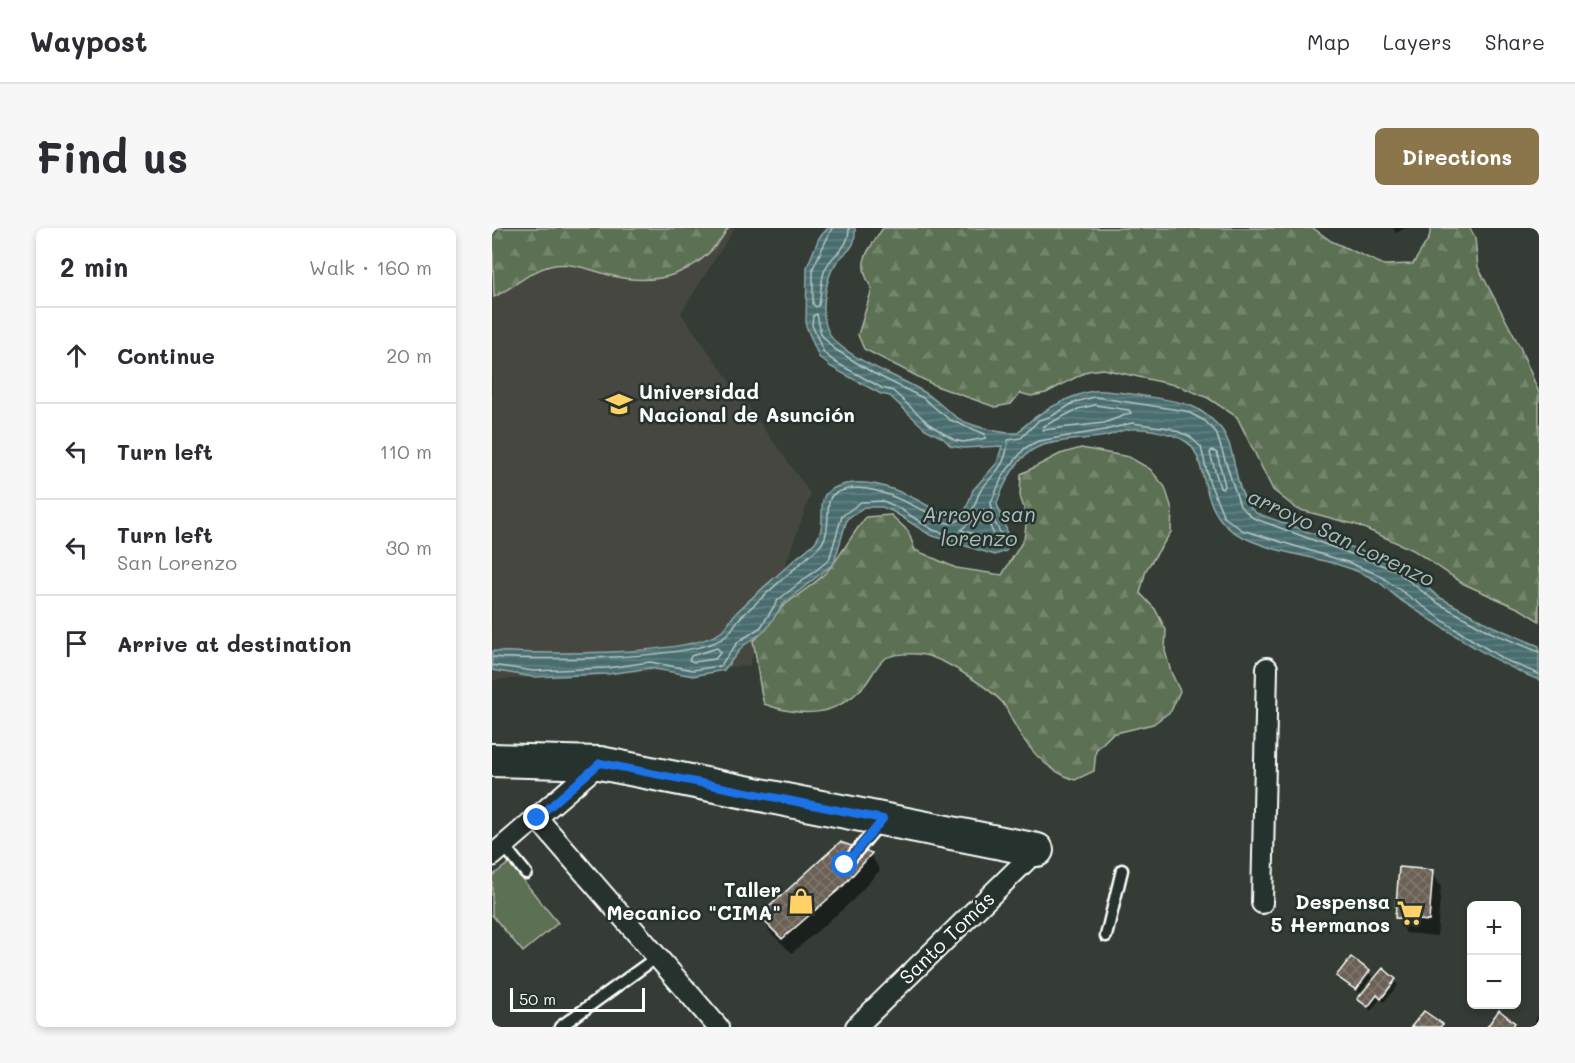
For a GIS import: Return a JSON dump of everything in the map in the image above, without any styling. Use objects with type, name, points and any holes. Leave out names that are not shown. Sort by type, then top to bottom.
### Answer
[{"type":"main road","points":[[492,760],[600,763],[1037,850]]},
{"type":"street","points":[[1262,903],[1267,668]]},
{"type":"street","points":[[498,851],[600,763]]},
{"type":"street","points":[[537,818],[718,1027]]},
{"type":"street","name":"Santo Tomás","points":[[856,1027],[1037,850]]},
{"type":"lane","points":[[845,865],[883,819]]},
{"type":"lane","points":[[498,851],[526,873]]},
{"type":"lane","points":[[1106,936],[1122,870]]},
{"type":"lane","points":[[560,1027],[657,957]]},
{"type":"shaded area","name":"Universidad Nacional de Asunción","points":[[492,228],[735,228],[681,313],[811,494],[749,666],[492,680]]},
{"type":"green space","points":[[492,228],[728,228],[705,256],[692,266],[661,278],[627,279],[580,267],[558,265],[535,272],[494,297]]},
{"type":"green space","points":[[883,228],[1313,228],[1331,241],[1384,265],[1413,264],[1429,238],[1431,228],[1470,228],[1475,238],[1478,267],[1520,347],[1539,393],[1539,621],[1520,609],[1464,584],[1413,550],[1357,525],[1297,509],[1273,490],[1237,417],[1208,398],[1179,386],[1103,369],[1088,371],[1046,393],[1031,396],[1020,393],[1011,404],[995,407],[936,386],[864,349],[858,335],[872,289],[864,271],[865,257]]},
{"type":"green space","points":[[1081,448],[1129,457],[1150,469],[1165,487],[1172,509],[1171,532],[1146,570],[1140,593],[1155,609],[1166,630],[1165,651],[1180,691],[1171,711],[1153,724],[1112,734],[1096,750],[1094,771],[1075,780],[1055,771],[1031,749],[1004,704],[995,696],[953,667],[924,655],[903,654],[883,660],[864,686],[842,704],[830,709],[805,713],[778,709],[764,704],[753,641],[780,609],[828,570],[866,517],[891,515],[908,531],[915,550],[956,568],[1002,575],[1024,539],[1027,518],[1020,496],[1021,474],[1060,454]]},
{"type":"green space","points":[[509,863],[558,923],[523,952],[492,915],[492,876]]},
{"type":"water","name":"Arroyo san lorenzo","points":[[828,228],[855,228],[854,243],[834,266],[829,276],[824,319],[831,337],[857,358],[924,392],[965,422],[1005,433],[1018,433],[1032,419],[1052,407],[1093,391],[1141,395],[1193,407],[1219,426],[1226,436],[1242,494],[1256,513],[1398,564],[1439,597],[1492,626],[1539,646],[1539,680],[1469,644],[1402,601],[1377,581],[1361,573],[1344,566],[1256,543],[1239,535],[1225,525],[1216,513],[1193,448],[1185,441],[1173,436],[1138,429],[1046,444],[1024,456],[1007,479],[997,504],[1011,542],[1006,551],[995,555],[930,535],[882,507],[864,507],[847,519],[834,563],[783,604],[766,630],[743,646],[724,670],[693,676],[650,668],[608,674],[533,677],[492,670],[492,651],[575,653],[645,650],[703,640],[721,632],[742,607],[815,542],[821,527],[823,498],[832,489],[856,483],[869,483],[908,495],[947,517],[966,509],[973,490],[997,463],[1002,446],[963,448],[951,446],[943,438],[925,429],[890,396],[881,394],[831,367],[819,357],[806,326],[807,267],[819,238]]},
{"type":"building","name":"Taller Mecanico \"CIMA\"","points":[[840,842],[872,853],[843,886],[782,939],[759,916]]},
{"type":"building","points":[[1399,867],[1433,870],[1429,921],[1395,918]]},
{"type":"building","points":[[1351,957],[1370,971],[1356,990],[1336,976]]},
{"type":"building","points":[[1383,968],[1396,979],[1381,999],[1377,995],[1368,1007],[1357,999]]},
{"type":"building","points":[[1499,1010],[1515,1023],[1512,1027],[1487,1027]]},
{"type":"building","points":[[1424,1011],[1443,1024],[1440,1027],[1411,1027]]},
{"type":"place","name":"Universidad Nacional de Asunción","points":[[619,404]]},
{"type":"place","name":"Taller Mecanico \"CIMA\"","points":[[801,901]]},
{"type":"place","name":"Despensa 5 Hermanos","points":[[1410,913]]},
{"type":"route","points":[[537,818],[600,763],[883,819],[869,839],[845,865]]},
{"type":"water label","name":"arroyo San Lorenzo","points":[[1341,538]]}]
